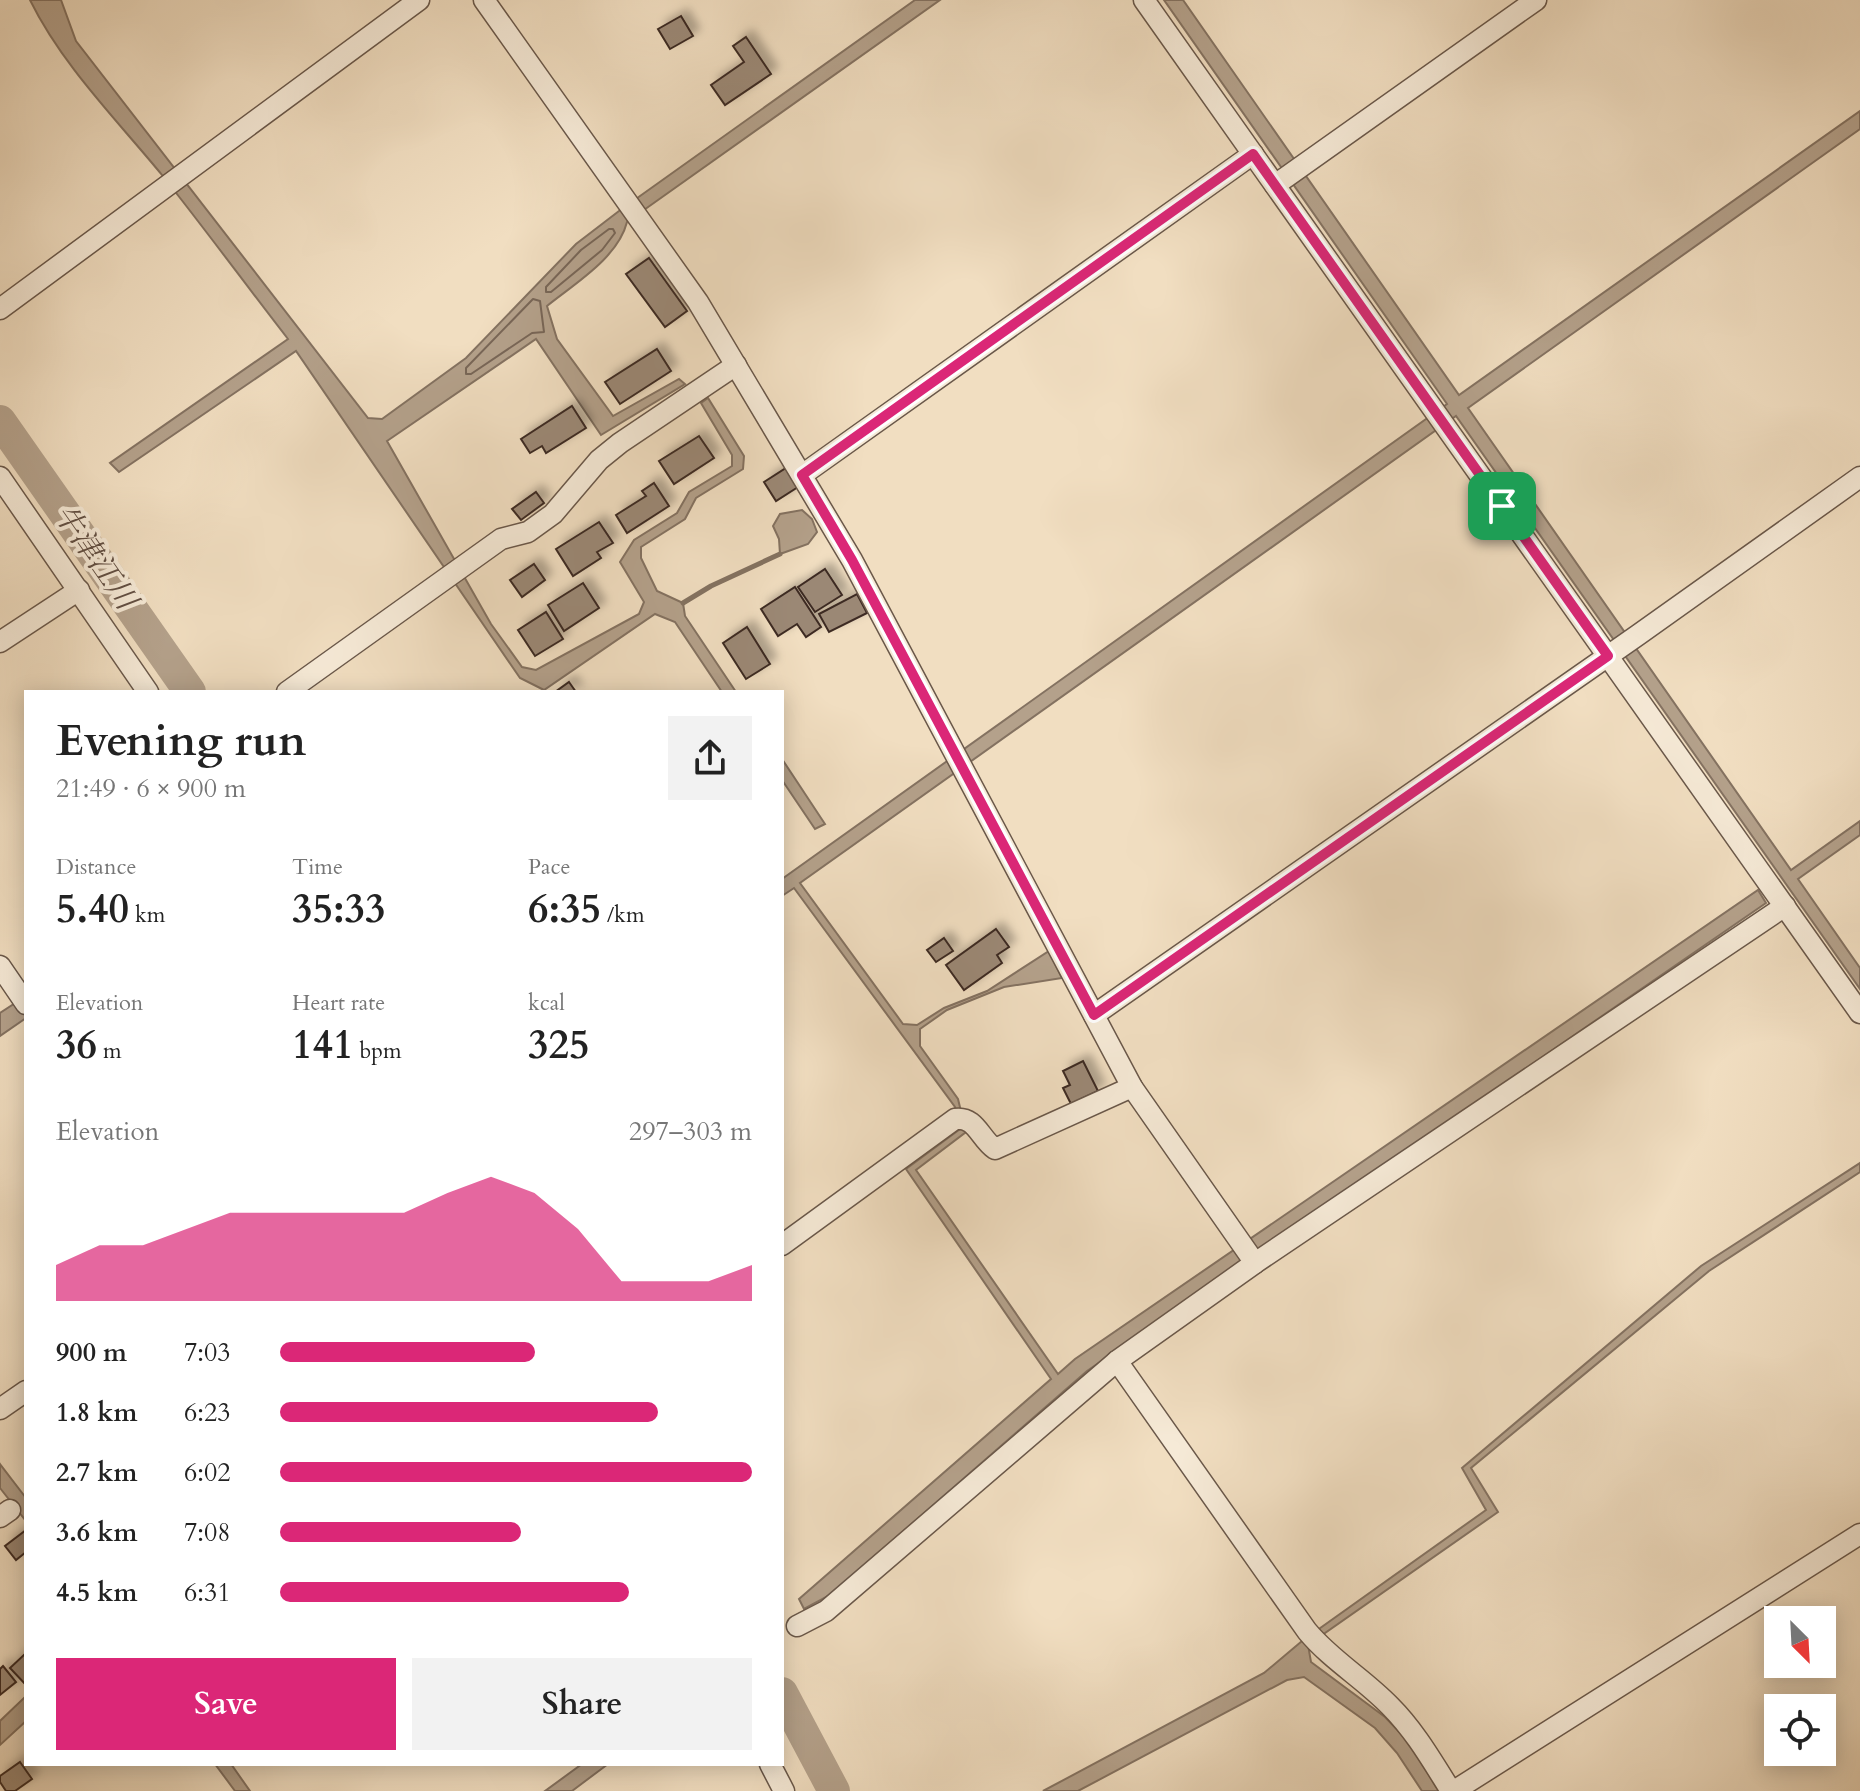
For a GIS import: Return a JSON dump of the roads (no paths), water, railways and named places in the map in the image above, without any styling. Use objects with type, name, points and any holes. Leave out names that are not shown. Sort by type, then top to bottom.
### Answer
[{"type":"street","points":[[0,309],[419,0]]},
{"type":"street","points":[[484,0],[698,302],[852,560],[1132,1087],[1255,1263]]},
{"type":"street","points":[[1144,0],[1860,1013]]},
{"type":"street","points":[[1275,185],[1536,0]]},
{"type":"street","points":[[802,475],[1253,154]]},
{"type":"street","points":[[290,690],[501,539],[528,532],[553,514],[599,460],[736,365]]},
{"type":"street","points":[[0,477],[147,690]]},
{"type":"street","points":[[1094,1015],[1860,477]]},
{"type":"street","points":[[0,642],[79,590]]},
{"type":"street","points":[[797,1626],[826,1611],[1117,1361],[1255,1263],[1785,906]]},
{"type":"street","points":[[0,966],[23,999]]},
{"type":"street","points":[[784,1244],[960,1118],[970,1121],[989,1146],[995,1149],[1132,1087]]},
{"type":"street","points":[[1117,1361],[1312,1638],[1388,1703],[1414,1732],[1453,1791],[1860,1534]]},
{"type":"street","points":[[0,1409],[24,1392]]},
{"type":"street","points":[[771,1766],[784,1791]]},
{"type":"water","points":[[30,0],[61,0],[76,41],[368,418],[382,419],[466,358],[576,244],[619,211],[915,0],[940,0],[627,222],[605,259],[547,306],[557,339],[613,416],[679,379],[685,384],[601,435],[536,339],[387,441],[491,624],[522,667],[536,670],[639,614],[644,602],[620,562],[634,540],[677,513],[689,492],[732,466],[732,455],[701,403],[708,398],[744,456],[743,469],[696,498],[685,519],[641,547],[641,558],[657,591],[683,603],[685,616],[735,690],[721,690],[675,622],[655,614],[544,690],[520,678],[296,351],[119,472],[110,463],[288,339],[162,175],[74,69]]},
{"type":"water","points":[[1164,0],[1183,0],[1459,395],[1860,111],[1860,129],[1468,408],[1791,870],[1860,821],[1860,835],[1798,879],[1860,968],[1860,989],[1456,416],[800,883],[903,1024],[917,1025],[944,1008],[987,991],[1049,951],[1062,978],[1004,987],[947,1010],[920,1029],[920,1046],[958,1099],[966,1132],[916,1170],[1058,1374],[1075,1359],[1758,890],[1766,903],[1087,1371],[830,1595],[804,1609],[799,1599],[1051,1379],[906,1169],[960,1129],[955,1107],[794,888],[784,895],[784,878],[1447,404]]},
{"type":"water","points":[[802,510],[812,519],[817,532],[808,544],[780,554],[779,539],[773,526],[780,514]]},
{"type":"water","points":[[784,762],[825,824],[815,829],[784,783]]},
{"type":"water","points":[[24,997],[24,1019],[0,1036],[0,1013]]},
{"type":"water","points":[[1860,1163],[1860,1172],[1709,1271],[1471,1468],[1498,1512],[1308,1645],[1311,1662],[1385,1717],[1408,1741],[1439,1791],[1422,1791],[1397,1753],[1375,1728],[1304,1677],[1287,1680],[1078,1791],[1043,1791],[1264,1673],[1302,1641],[1486,1510],[1462,1468],[1701,1266]]},
{"type":"water","points":[[0,1464],[24,1495],[24,1518],[0,1488]]},
{"type":"water","points":[[24,1698],[24,1723],[0,1745],[0,1721]]},
{"type":"water","points":[[216,1766],[232,1766],[250,1791],[235,1791]]},
{"type":"water","points":[[579,1766],[605,1766],[572,1791],[545,1791]]},
{"type":"waterway","name":"牛津江川","points":[[0,421],[189,690]]},
{"type":"waterway","points":[[683,603],[711,586],[780,554]]},
{"type":"waterway","name":"牛津江川","points":[[784,1697],[834,1791]]}]
